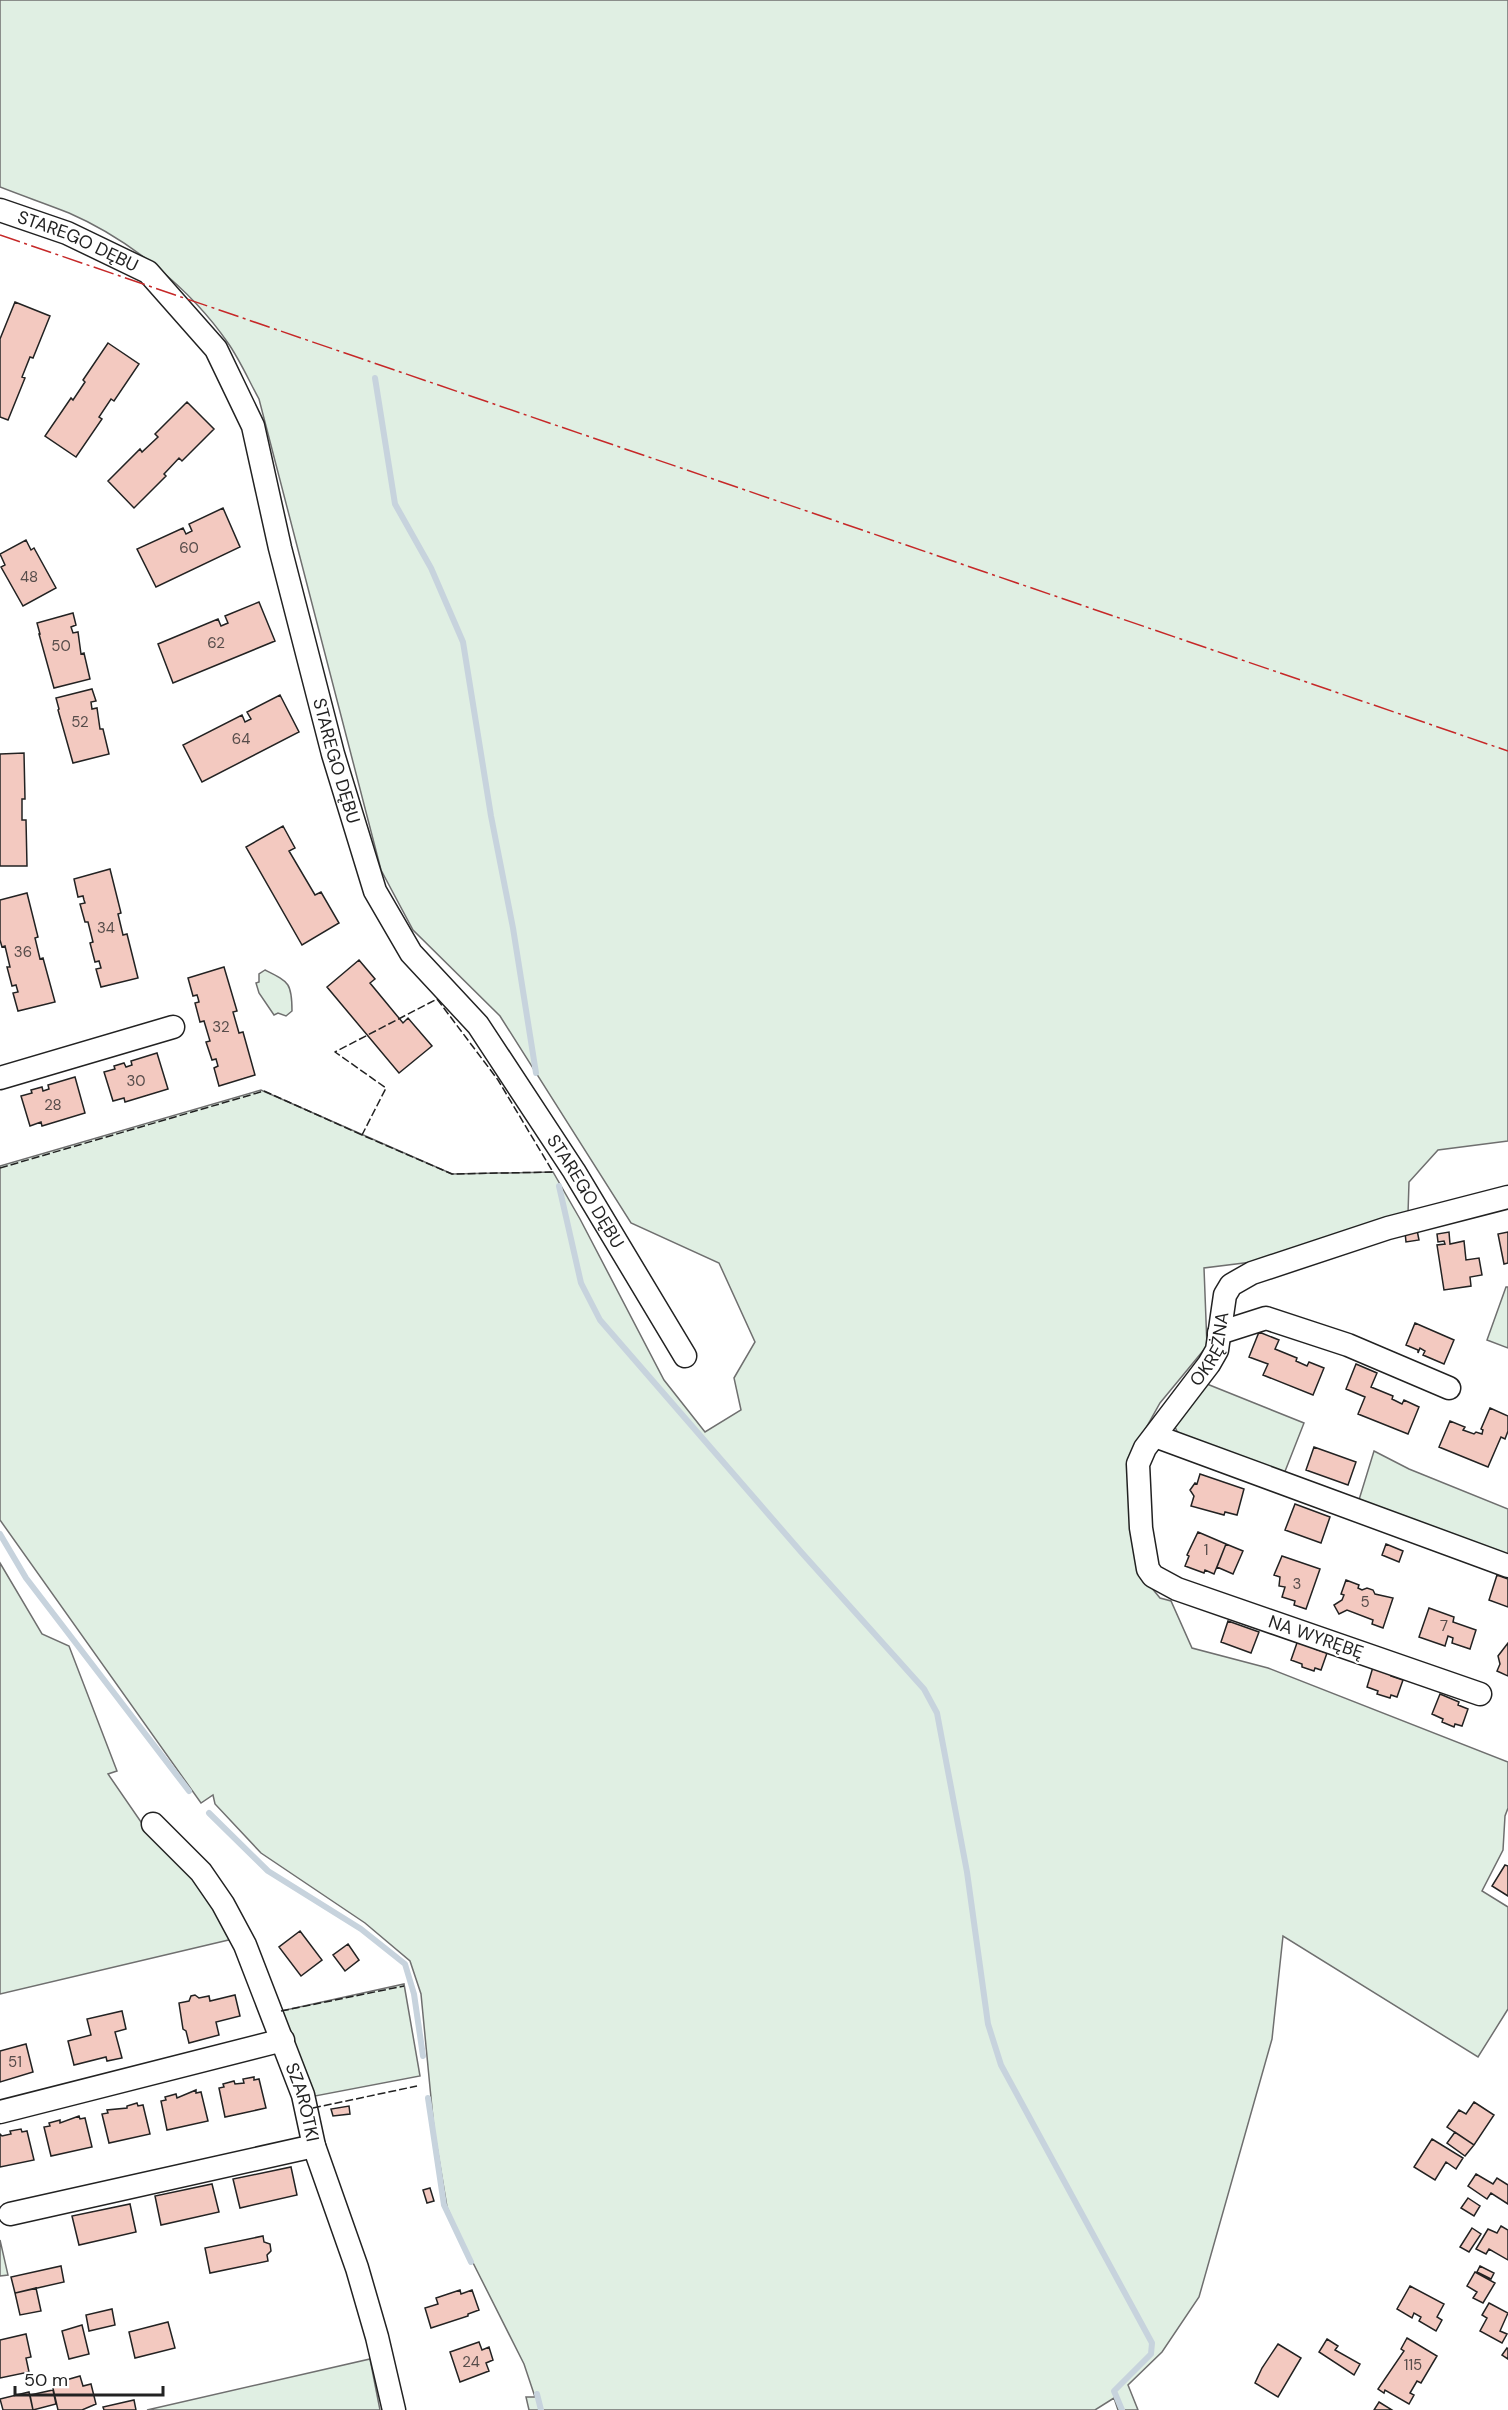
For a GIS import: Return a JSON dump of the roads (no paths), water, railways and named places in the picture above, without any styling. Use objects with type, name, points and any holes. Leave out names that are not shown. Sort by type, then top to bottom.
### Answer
[{"type":"street","name":"STAREGO DĘBU","points":[[0,210],[67,233],[148,272],[216,349],[253,426],[280,548],[324,719],[375,891],[411,953],[478,1025],[574,1171],[685,1356]]},
{"type":"street","points":[[0,1078],[173,1027]]},
{"type":"street","name":"OKRĘŻNA","points":[[1153,1576],[1148,1569],[1141,1528],[1138,1464],[1155,1436],[1217,1350],[1225,1295],[1231,1285],[1252,1273],[1388,1228],[1508,1197]]},
{"type":"street","points":[[1219,1333],[1266,1318],[1348,1345],[1449,1388]]},
{"type":"street","points":[[1155,1436],[1508,1566]]},
{"type":"street","name":"NA WYRĘBĘ","points":[[1153,1576],[1178,1589],[1480,1694]]},
{"type":"street","name":"SZAROTKI","points":[[153,1824],[201,1872],[223,1904],[245,1945],[303,2095],[314,2146],[357,2268],[394,2410]]},
{"type":"street","points":[[0,2112],[283,2040]]},
{"type":"street","points":[[9,2214],[314,2146]]},
{"type":"waterway","points":[[375,378],[395,504],[431,568],[463,642],[536,1073]]},
{"type":"waterway","points":[[559,1186],[581,1283],[600,1320],[802,1553],[924,1689],[937,1713],[967,1872],[988,2024],[1001,2065],[1152,2343],[1151,2354],[1114,2391],[1122,2410]]},
{"type":"waterway","points":[[0,1534],[26,1578],[189,1791]]},
{"type":"waterway","points":[[209,1813],[268,1871],[361,1929],[405,1964],[414,1994],[423,2056]]},
{"type":"waterway","points":[[428,2098],[444,2205],[471,2262]]},
{"type":"waterway","points":[[537,2394],[541,2410]]}]
